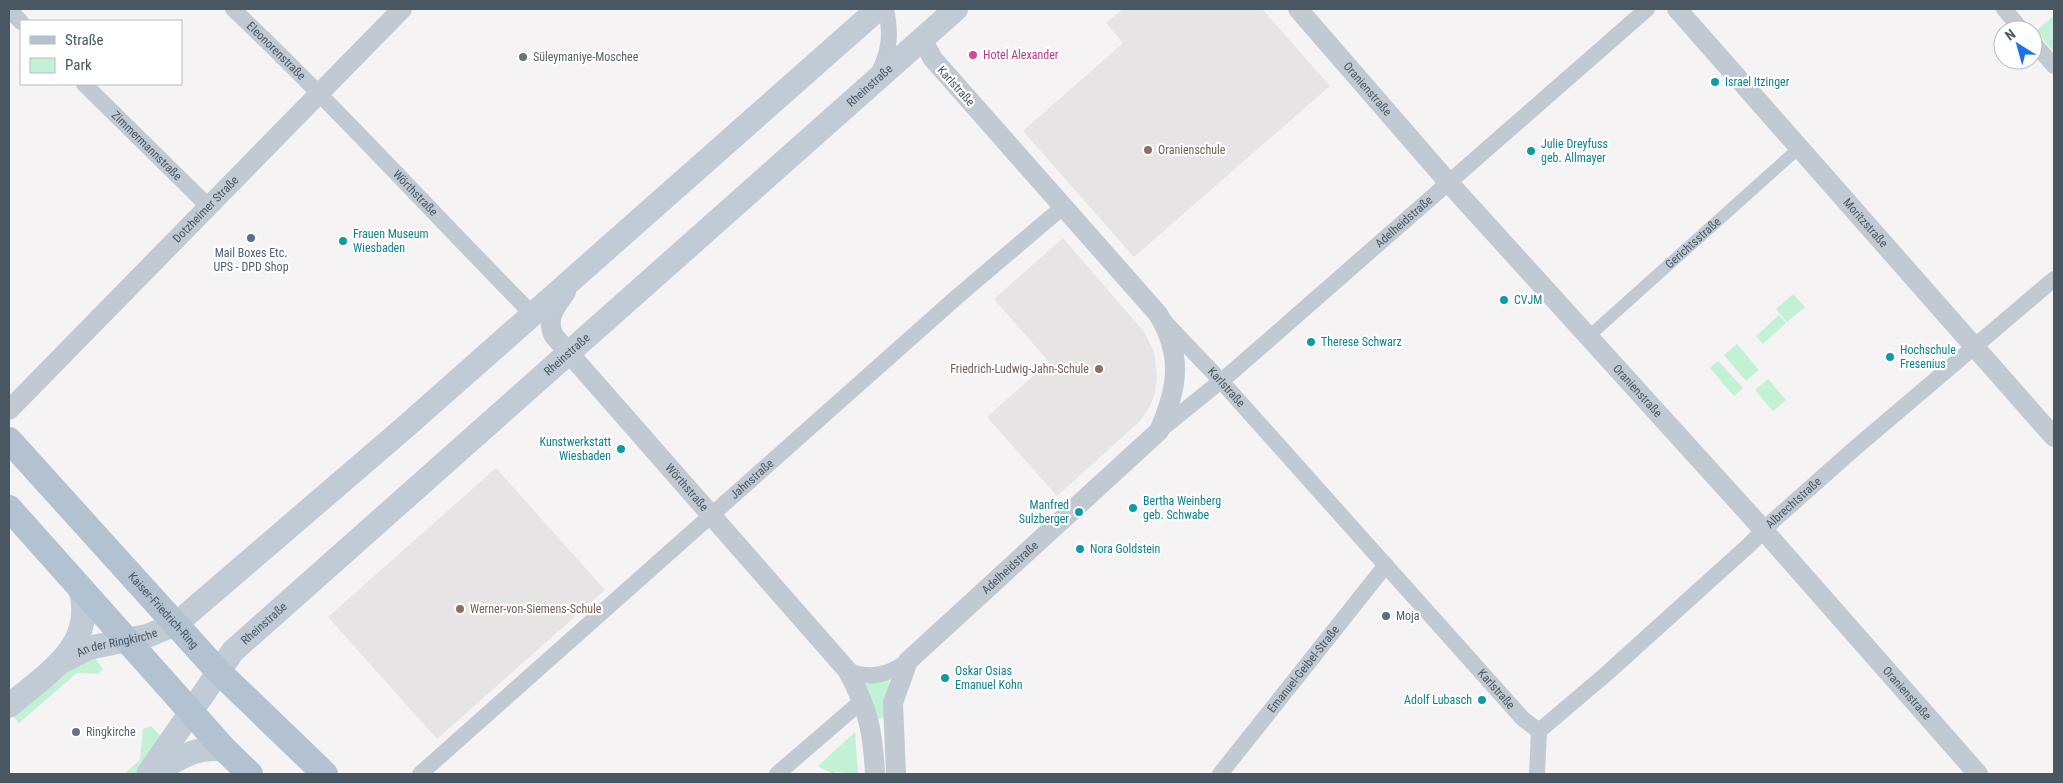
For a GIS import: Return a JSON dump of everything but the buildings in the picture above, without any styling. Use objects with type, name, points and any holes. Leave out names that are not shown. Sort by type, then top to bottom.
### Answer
[{"type":"main road","points":[[176,624],[403,428],[878,9]]},
{"type":"main road","name":"Rheinstraße","points":[[191,712],[236,648],[956,9]]},
{"type":"main road","name":"Kaiser-Friedrich-Ring","points":[[9,440],[218,671],[325,774]]},
{"type":"main road","points":[[9,508],[80,588],[139,645],[191,712],[225,750],[250,774]]},
{"type":"main road","name":"An der Ringkirche","points":[[9,706],[59,662],[76,643],[81,631],[84,609],[80,588]]},
{"type":"main road","name":"An der Ringkirche","points":[[59,662],[88,648],[139,645],[176,624]]},
{"type":"main road","points":[[148,774],[191,712]]},
{"type":"main road","points":[[153,774],[198,749],[212,748],[225,750]]},
{"type":"street","points":[[9,9],[20,21]]},
{"type":"street","name":"Eleonorenstraße","points":[[233,9],[319,93]]},
{"type":"street","name":"Dotzheimer Straße","points":[[9,410],[402,9]]},
{"type":"street","points":[[859,94],[879,72],[888,52],[890,38],[886,9]]},
{"type":"street","name":"Oranienstraße","points":[[1298,9],[1449,183],[1763,530],[1978,774]]},
{"type":"street","name":"Adelheidstraße","points":[[847,670],[858,674],[874,676],[888,672],[908,660],[1159,432],[1222,381],[1647,9]]},
{"type":"street","name":"Moritzstraße","points":[[1677,9],[2054,436]]},
{"type":"street","points":[[2004,9],[2013,20]]},
{"type":"street","name":"Karlstraße","points":[[922,39],[932,59],[1158,314],[1222,381],[1523,719],[1538,731]]},
{"type":"street","points":[[2043,53],[2054,66]]},
{"type":"street","name":"Zimmermannstraße","points":[[85,85],[208,206]]},
{"type":"street","name":"Wörthstraße","points":[[319,93],[346,124],[532,314]]},
{"type":"street","name":"Gerichtsstraße","points":[[1588,337],[1799,148]]},
{"type":"street","name":"Jahnstraße","points":[[420,774],[958,296],[1064,206]]},
{"type":"street","name":"Wörthstraße","points":[[582,271],[554,308],[550,319],[554,336],[847,670],[863,700],[871,726],[875,774]]},
{"type":"street","name":"Albrechtstraße","points":[[1538,731],[1553,721],[1672,615],[1763,530],[2054,280]]},
{"type":"street","name":"Adelheidstraße","points":[[1158,314],[1169,333],[1176,369],[1172,396],[1159,432]]},
{"type":"street","name":"Emanuel-Geibel-Straße","points":[[1220,774],[1386,565]]},
{"type":"street","points":[[896,774],[893,703],[908,660]]},
{"type":"street","points":[[777,774],[863,700]]},
{"type":"street","points":[[1537,774],[1538,731]]},
{"type":"shaded area","name":"Oranienschule","points":[[1123,9],[1262,9],[1330,86],[1134,257],[1023,131],[1123,43],[1106,23]]},
{"type":"shaded area","name":"Friedrich-Ludwig-Jahn-Schule","points":[[1063,238],[1145,333],[1154,352],[1157,376],[1155,393],[1149,408],[1140,421],[1057,496],[987,417],[1049,362],[994,299]]},
{"type":"shaded area","name":"Werner-von-Siemens-Schule","points":[[496,468],[605,590],[437,739],[328,617]]},
{"type":"green space","points":[[2054,15],[2054,52],[2043,39],[2043,25]]},
{"type":"green space","points":[[1793,294],[1805,307],[1787,322],[1776,309]]},
{"type":"green space","points":[[1779,315],[1786,323],[1763,344],[1756,336]]},
{"type":"green space","points":[[1737,344],[1759,370],[1746,381],[1724,355]]},
{"type":"green space","points":[[1718,361],[1743,388],[1734,396],[1710,368]]},
{"type":"green space","points":[[1768,379],[1786,400],[1773,411],[1755,390]]},
{"type":"green space","points":[[94,657],[103,669],[98,674],[77,673],[19,723],[14,717],[75,666]]},
{"type":"green space","points":[[889,678],[887,717],[874,720],[863,682]]},
{"type":"green space","points":[[151,726],[164,740],[149,761],[134,774],[124,774],[140,760],[143,729]]},
{"type":"green space","points":[[855,732],[858,774],[836,772],[833,774],[818,766]]},
{"type":"place","name":"Hotel Alexander","points":[[973,55]]},
{"type":"place","name":"Süleymaniye-Moschee","points":[[523,57]]},
{"type":"place","name":"Israel Itzinger","points":[[1715,82]]},
{"type":"place","name":"Oranienschule","points":[[1148,150]]},
{"type":"place","name":"Julie Dreyfuss geb. Allmayer","points":[[1531,151]]},
{"type":"place","name":"Mail Boxes Etc. UPS - DPD Shop","points":[[251,238]]},
{"type":"place","name":"Frauen Museum Wiesbaden","points":[[343,241]]},
{"type":"place","name":"CVJM","points":[[1504,300]]},
{"type":"place","name":"Therese Schwarz","points":[[1311,342]]},
{"type":"place","name":"Hochschule Fresenius","points":[[1890,357]]},
{"type":"place","name":"Friedrich-Ludwig-Jahn-Schule","points":[[1099,369]]},
{"type":"place","name":"Kunstwerkstatt Wiesbaden","points":[[621,449]]},
{"type":"place","name":"Bertha Weinberg geb. Schwabe","points":[[1133,508]]},
{"type":"place","name":"Manfred Sulzberger","points":[[1079,512]]},
{"type":"place","name":"Nora Goldstein","points":[[1080,549]]},
{"type":"place","name":"Werner-von-Siemens-Schule","points":[[460,609]]},
{"type":"place","name":"Moja","points":[[1386,616]]},
{"type":"place","name":"Oskar Osias Emanuel Kohn","points":[[945,678]]},
{"type":"place","name":"Adolf Lubasch","points":[[1482,700]]},
{"type":"place","name":"Ringkirche","points":[[76,732]]}]
